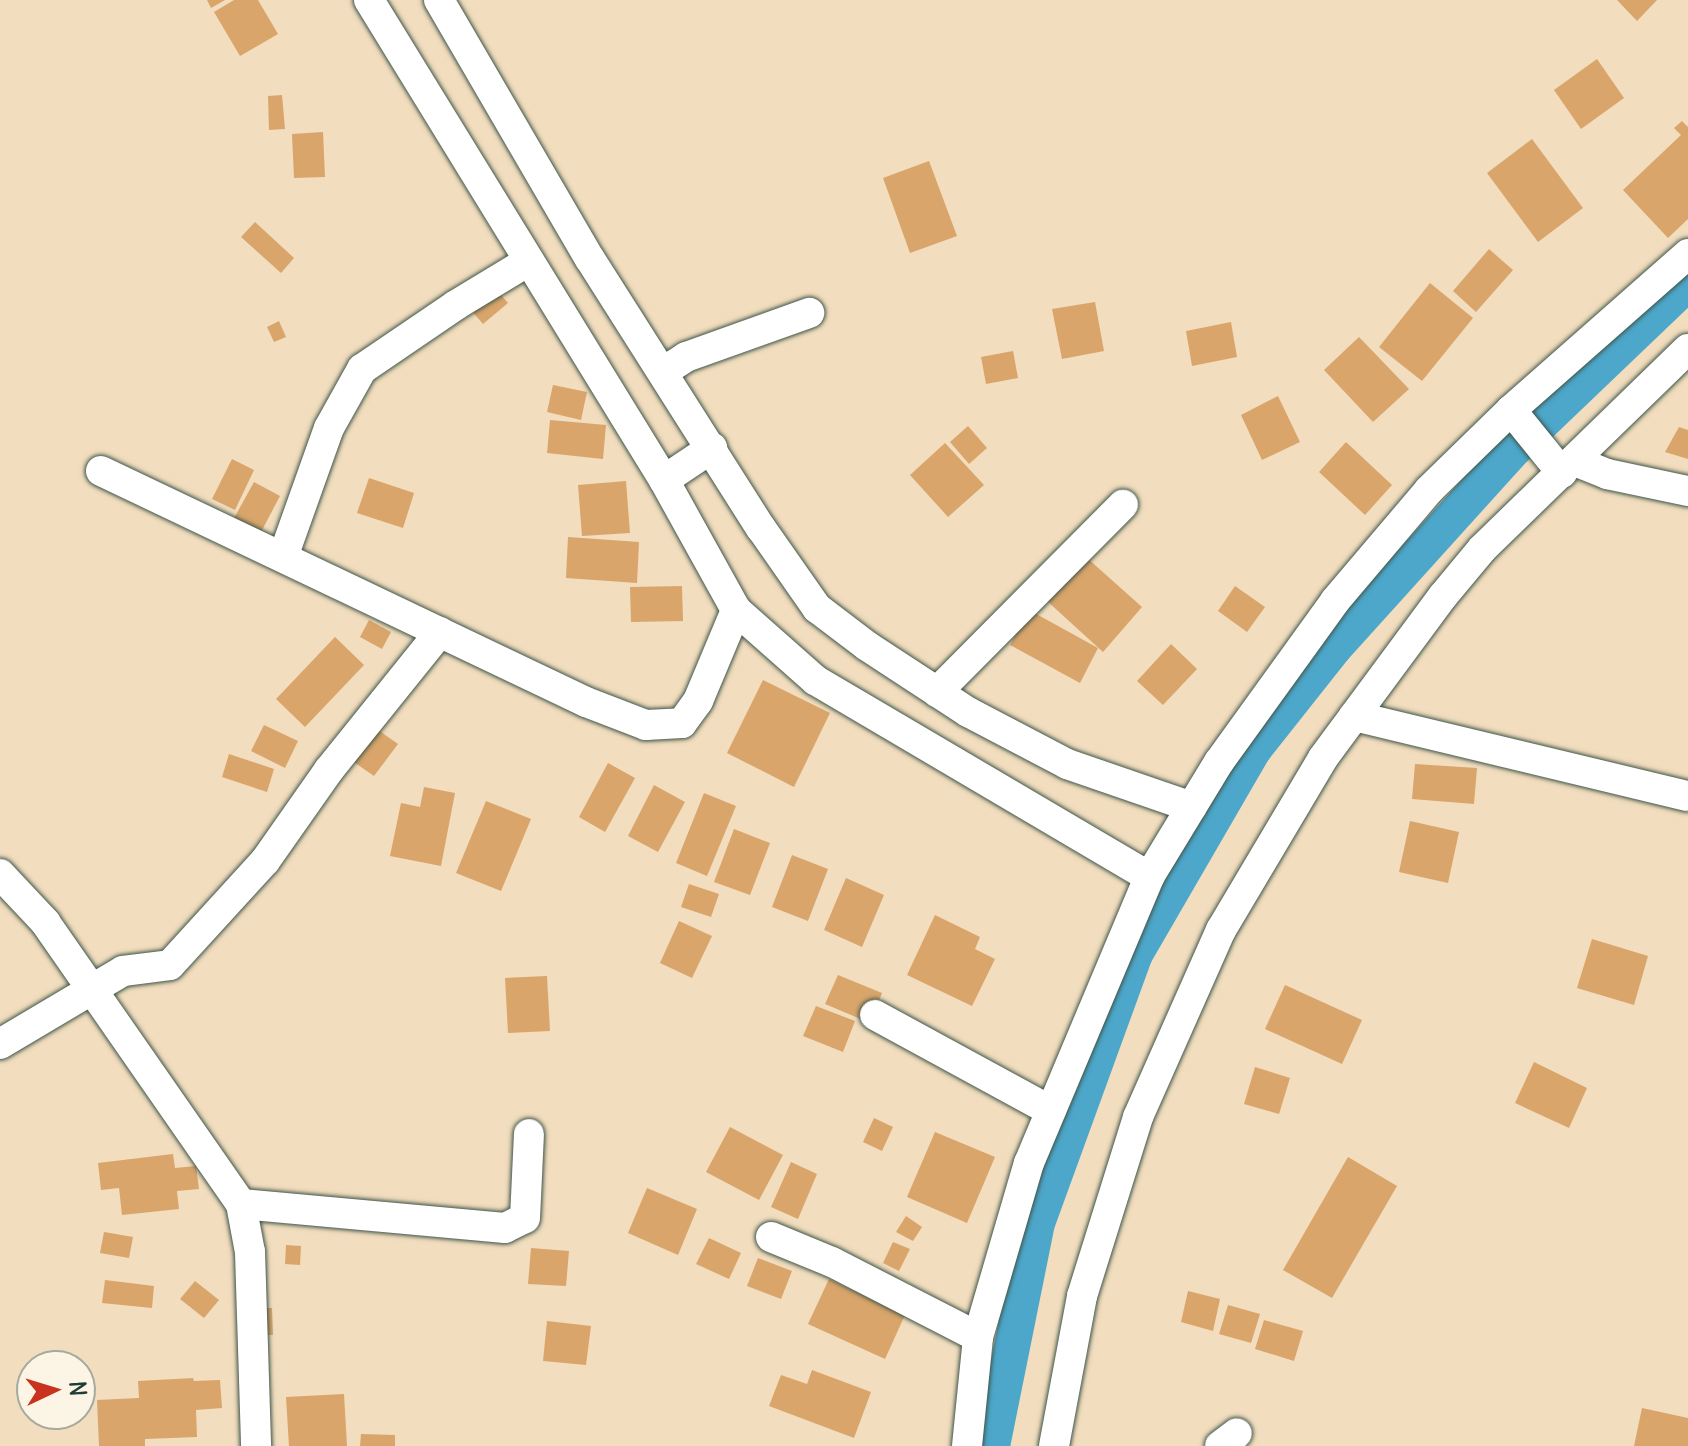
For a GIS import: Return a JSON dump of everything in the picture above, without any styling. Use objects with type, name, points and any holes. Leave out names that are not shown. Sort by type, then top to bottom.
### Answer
[{"type":"street","points":[[369,0],[527,262],[668,478],[736,610],[815,680],[1149,877]]},
{"type":"street","points":[[439,0],[590,259],[663,372],[708,450],[817,608],[937,692],[1067,764],[1192,807]]},
{"type":"street","points":[[967,1446],[978,1337],[1029,1163],[1149,877],[1219,762],[1335,601],[1429,490],[1516,416],[1688,254]]},
{"type":"street","points":[[283,557],[329,428],[362,369],[456,305],[527,262]]},
{"type":"street","points":[[663,372],[686,357],[809,313]]},
{"type":"street","points":[[1054,1446],[1082,1296],[1138,1117],[1221,930],[1323,758],[1482,549],[1563,465],[1688,349]]},
{"type":"street","points":[[1516,416],[1563,465],[1688,491]]},
{"type":"street","points":[[668,478],[708,450]]},
{"type":"street","points":[[101,471],[586,702],[646,725],[682,723],[698,701],[736,610]]},
{"type":"street","points":[[937,692],[1123,505]]},
{"type":"street","points":[[0,1044],[123,971],[170,965],[265,861],[329,770],[440,632]]},
{"type":"street","points":[[1354,716],[1688,796]]},
{"type":"street","points":[[0,874],[45,922],[241,1204],[250,1252],[256,1446]]},
{"type":"street","points":[[875,1015],[1051,1111]]},
{"type":"street","points":[[241,1204],[505,1228],[525,1218],[529,1134]]},
{"type":"street","points":[[771,1237],[832,1262],[978,1337]]},
{"type":"building","points":[[207,0],[225,0],[211,8]]},
{"type":"building","points":[[234,0],[258,0],[278,34],[240,56],[214,12]]},
{"type":"building","points":[[1617,0],[1657,0],[1637,21]]},
{"type":"building","points":[[1597,59],[1624,98],[1581,129],[1554,90]]},
{"type":"building","points":[[282,95],[285,129],[269,130],[268,96]]},
{"type":"building","points":[[1682,121],[1688,127],[1688,219],[1668,238],[1623,190],[1681,135],[1674,128]]},
{"type":"building","points":[[323,132],[325,177],[294,178],[292,134]]},
{"type":"building","points":[[1532,139],[1583,208],[1538,242],[1487,173]]},
{"type":"building","points":[[929,161],[957,236],[910,253],[883,178]]},
{"type":"building","points":[[255,222],[294,258],[281,273],[241,237]]},
{"type":"building","points":[[1489,249],[1513,270],[1476,312],[1453,291]]},
{"type":"building","points":[[1430,283],[1473,318],[1422,381],[1379,347]]},
{"type":"building","points":[[495,288],[508,303],[483,324],[470,309]]},
{"type":"building","points":[[1095,302],[1104,351],[1062,359],[1052,309]]},
{"type":"building","points":[[279,321],[286,337],[274,342],[267,327]]},
{"type":"building","points":[[1231,322],[1237,357],[1192,366],[1186,331]]},
{"type":"building","points":[[1359,337],[1409,389],[1373,422],[1324,370]]},
{"type":"building","points":[[1013,351],[1018,378],[986,384],[981,357]]},
{"type":"building","points":[[553,385],[587,392],[581,420],[547,412]]},
{"type":"building","points":[[1278,396],[1300,442],[1262,460],[1241,415]]},
{"type":"building","points":[[550,420],[606,425],[603,459],[547,453]]},
{"type":"building","points":[[968,426],[987,448],[969,464],[950,442]]},
{"type":"building","points":[[1679,427],[1688,430],[1688,459],[1665,452]]},
{"type":"building","points":[[1346,442],[1392,485],[1365,515],[1319,472]]},
{"type":"building","points":[[945,443],[984,485],[948,517],[910,475]]},
{"type":"building","points":[[232,459],[254,470],[235,510],[212,499]]},
{"type":"building","points":[[369,478],[414,493],[403,528],[357,513]]},
{"type":"building","points":[[626,481],[630,533],[582,536],[578,485]]},
{"type":"building","points":[[254,482],[280,496],[260,534],[233,520]]},
{"type":"building","points":[[568,537],[639,542],[637,583],[566,578]]},
{"type":"building","points":[[1086,557],[1142,607],[1103,652],[1047,601]]},
{"type":"building","points":[[682,586],[683,621],[631,622],[630,587]]},
{"type":"building","points":[[1235,586],[1265,607],[1247,632],[1218,611]]},
{"type":"building","points":[[1029,610],[1098,648],[1080,683],[1010,645]]},
{"type":"building","points":[[369,620],[391,632],[382,649],[360,637]]},
{"type":"building","points":[[335,637],[364,665],[305,727],[276,699]]},
{"type":"building","points":[[1171,644],[1197,669],[1163,705],[1137,681]]},
{"type":"building","points":[[763,680],[830,713],[794,787],[727,753]]},
{"type":"building","points":[[264,725],[298,741],[285,768],[251,751]]},
{"type":"building","points":[[371,725],[398,744],[374,776],[348,758]]},
{"type":"building","points":[[229,754],[274,769],[267,792],[222,777]]},
{"type":"building","points":[[608,763],[635,778],[605,832],[579,817]]},
{"type":"building","points":[[1415,764],[1477,768],[1474,804],[1412,799]]},
{"type":"building","points":[[654,785],[685,802],[658,852],[628,836]]},
{"type":"building","points":[[424,787],[455,793],[441,866],[390,856],[401,803],[420,807]]},
{"type":"building","points":[[704,793],[736,806],[707,876],[676,863]]},
{"type":"building","points":[[486,801],[531,819],[501,891],[456,873]]},
{"type":"building","points":[[1410,821],[1459,832],[1448,883],[1399,872]]},
{"type":"building","points":[[734,829],[770,843],[750,895],[714,882]]},
{"type":"building","points":[[792,855],[828,869],[808,921],[772,907]]},
{"type":"building","points":[[846,878],[884,895],[862,947],[824,930]]},
{"type":"building","points":[[689,884],[719,894],[711,917],[681,907]]},
{"type":"building","points":[[935,915],[980,937],[975,949],[995,959],[972,1006],[907,975]]},
{"type":"building","points":[[679,921],[712,936],[692,978],[660,963]]},
{"type":"building","points":[[1592,939],[1648,956],[1634,1005],[1577,988]]},
{"type":"building","points":[[838,975],[882,993],[870,1023],[825,1004]]},
{"type":"building","points":[[547,976],[550,1031],[508,1033],[505,978]]},
{"type":"building","points":[[1285,985],[1362,1020],[1342,1064],[1265,1029]]},
{"type":"building","points":[[816,1006],[855,1021],[843,1052],[803,1036]]},
{"type":"building","points":[[1534,1062],[1587,1088],[1569,1128],[1515,1103]]},
{"type":"building","points":[[1255,1067],[1290,1078],[1279,1114],[1244,1104]]},
{"type":"building","points":[[874,1118],[893,1127],[882,1151],[863,1142]]},
{"type":"building","points":[[730,1127],[783,1155],[759,1200],[706,1172]]},
{"type":"building","points":[[935,1132],[995,1157],[967,1223],[907,1197]]},
{"type":"building","points":[[173,1154],[175,1168],[196,1166],[199,1189],[177,1191],[179,1209],[122,1215],[119,1188],[101,1190],[98,1163]]},
{"type":"building","points":[[1348,1157],[1397,1186],[1332,1298],[1283,1270]]},
{"type":"building","points":[[791,1162],[817,1174],[798,1219],[771,1207]]},
{"type":"building","points":[[647,1188],[697,1209],[678,1255],[628,1233]]},
{"type":"building","points":[[906,1216],[922,1227],[913,1241],[896,1232]]},
{"type":"building","points":[[104,1232],[133,1237],[129,1258],[100,1253]]},
{"type":"building","points":[[709,1238],[741,1253],[729,1279],[696,1264]]},
{"type":"building","points":[[893,1242],[910,1249],[899,1271],[883,1263]]},
{"type":"building","points":[[286,1245],[301,1246],[300,1265],[285,1264]]},
{"type":"building","points":[[531,1248],[569,1251],[566,1286],[528,1284]]},
{"type":"building","points":[[758,1258],[792,1271],[781,1299],[747,1286]]},
{"type":"building","points":[[829,1279],[905,1315],[885,1359],[808,1324]]},
{"type":"building","points":[[105,1280],[154,1286],[152,1308],[102,1303]]},
{"type":"building","points":[[195,1281],[219,1300],[204,1318],[180,1299]]},
{"type":"building","points":[[1188,1291],[1220,1299],[1213,1331],[1181,1322]]},
{"type":"building","points":[[1228,1305],[1260,1314],[1251,1343],[1219,1334]]},
{"type":"building","points":[[258,1308],[272,1308],[273,1335],[259,1335]]},
{"type":"building","points":[[1264,1320],[1303,1331],[1294,1361],[1255,1349]]},
{"type":"building","points":[[547,1321],[591,1326],[586,1365],[543,1361]]},
{"type":"building","points":[[812,1370],[871,1392],[854,1438],[769,1406],[781,1375],[807,1384]]},
{"type":"building","points":[[193,1378],[194,1381],[220,1380],[222,1408],[196,1410],[197,1437],[145,1439],[145,1446],[99,1446],[97,1400],[139,1398],[138,1381]]},
{"type":"building","points":[[344,1394],[347,1446],[289,1446],[286,1397]]},
{"type":"building","points":[[1642,1408],[1688,1418],[1688,1446],[1634,1446]]},
{"type":"building","points":[[361,1434],[395,1435],[395,1446],[360,1446]]},
{"type":"waterway","points":[[992,1446],[1037,1223],[1135,954],[1254,749],[1334,648],[1509,454],[1688,283]]}]
